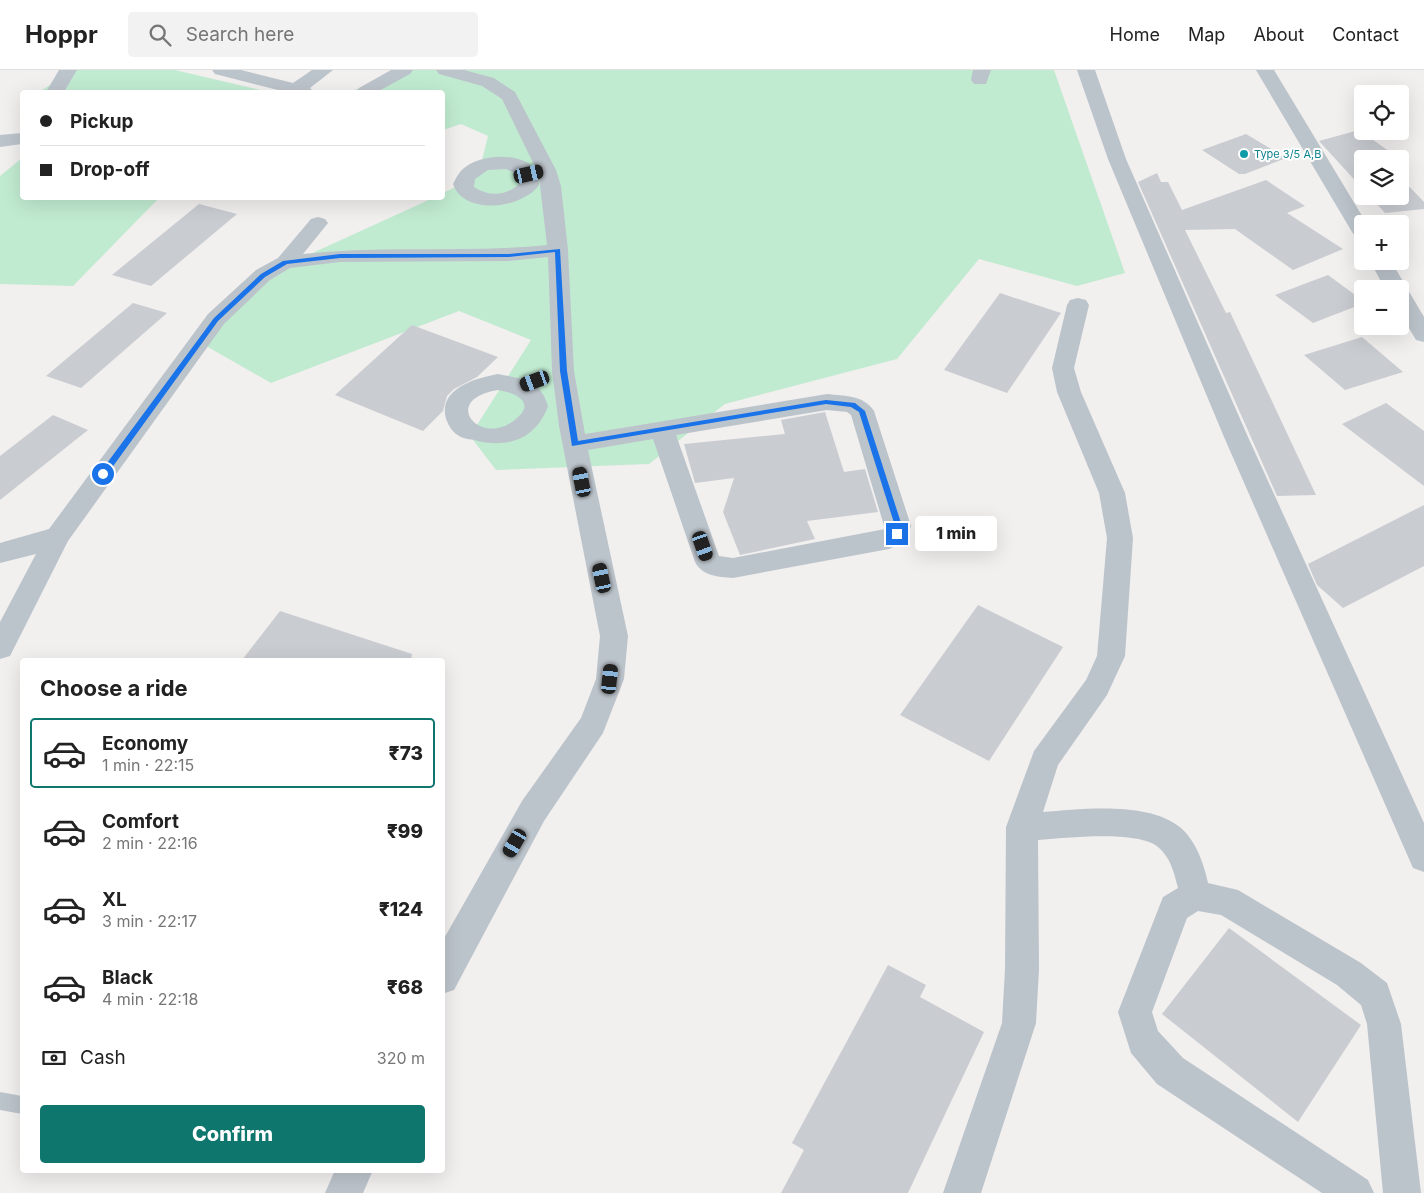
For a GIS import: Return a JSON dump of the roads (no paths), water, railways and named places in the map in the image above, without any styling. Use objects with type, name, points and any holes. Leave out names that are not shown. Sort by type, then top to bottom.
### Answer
[{"type":"street","points":[[55,90],[68,70]]},
{"type":"street","points":[[221,70],[242,72],[297,90]]},
{"type":"street","points":[[301,90],[324,70]]},
{"type":"street","points":[[369,90],[404,70]]},
{"type":"street","points":[[445,70],[490,76],[509,96],[538,172],[551,186],[558,250],[564,371],[573,435],[614,636],[610,679],[593,724],[533,811],[460,940],[445,972]]},
{"type":"street","points":[[1086,70],[1117,159],[1236,436],[1424,858]]},
{"type":"street","points":[[1265,70],[1354,219]]},
{"type":"street","points":[[0,141],[20,139]]},
{"type":"street","points":[[0,648],[58,536],[216,319],[263,275],[285,262],[318,223]]},
{"type":"street","points":[[285,262],[340,256],[509,255],[558,250]]},
{"type":"street","points":[[962,1193],[1019,1023],[1022,969],[1022,827],[1045,760],[1097,687],[1110,656],[1120,538],[1112,494],[1069,392],[1063,368],[1078,305]]},
{"type":"street","points":[[1409,310],[1424,335]]},
{"type":"street","points":[[521,386],[564,371]]},
{"type":"street","points":[[498,382],[521,386],[530,391],[536,398],[538,406],[536,415],[529,424],[518,431],[490,437],[465,429],[458,422],[456,412],[458,403],[474,388],[498,382]]},
{"type":"street","points":[[518,431],[573,435],[662,430],[826,402],[853,405],[862,411],[898,526],[897,534],[889,539],[733,568],[719,567],[708,562],[662,430]]},
{"type":"street","points":[[0,553],[37,544],[58,536]]},
{"type":"street","points":[[1022,827],[1121,823],[1152,829],[1169,837],[1189,865],[1195,895]]},
{"type":"street","points":[[1355,1193],[1170,1071],[1143,1041],[1135,1012],[1174,908],[1195,895],[1227,902],[1349,974],[1375,995],[1384,1024],[1402,1193]]},
{"type":"street","points":[[344,1193],[353,1173]]},
{"type":"lane","points":[[0,1101],[20,1106]]},
{"type":"place","name":"Type 3/5 A,B","points":[[1244,154]]}]
